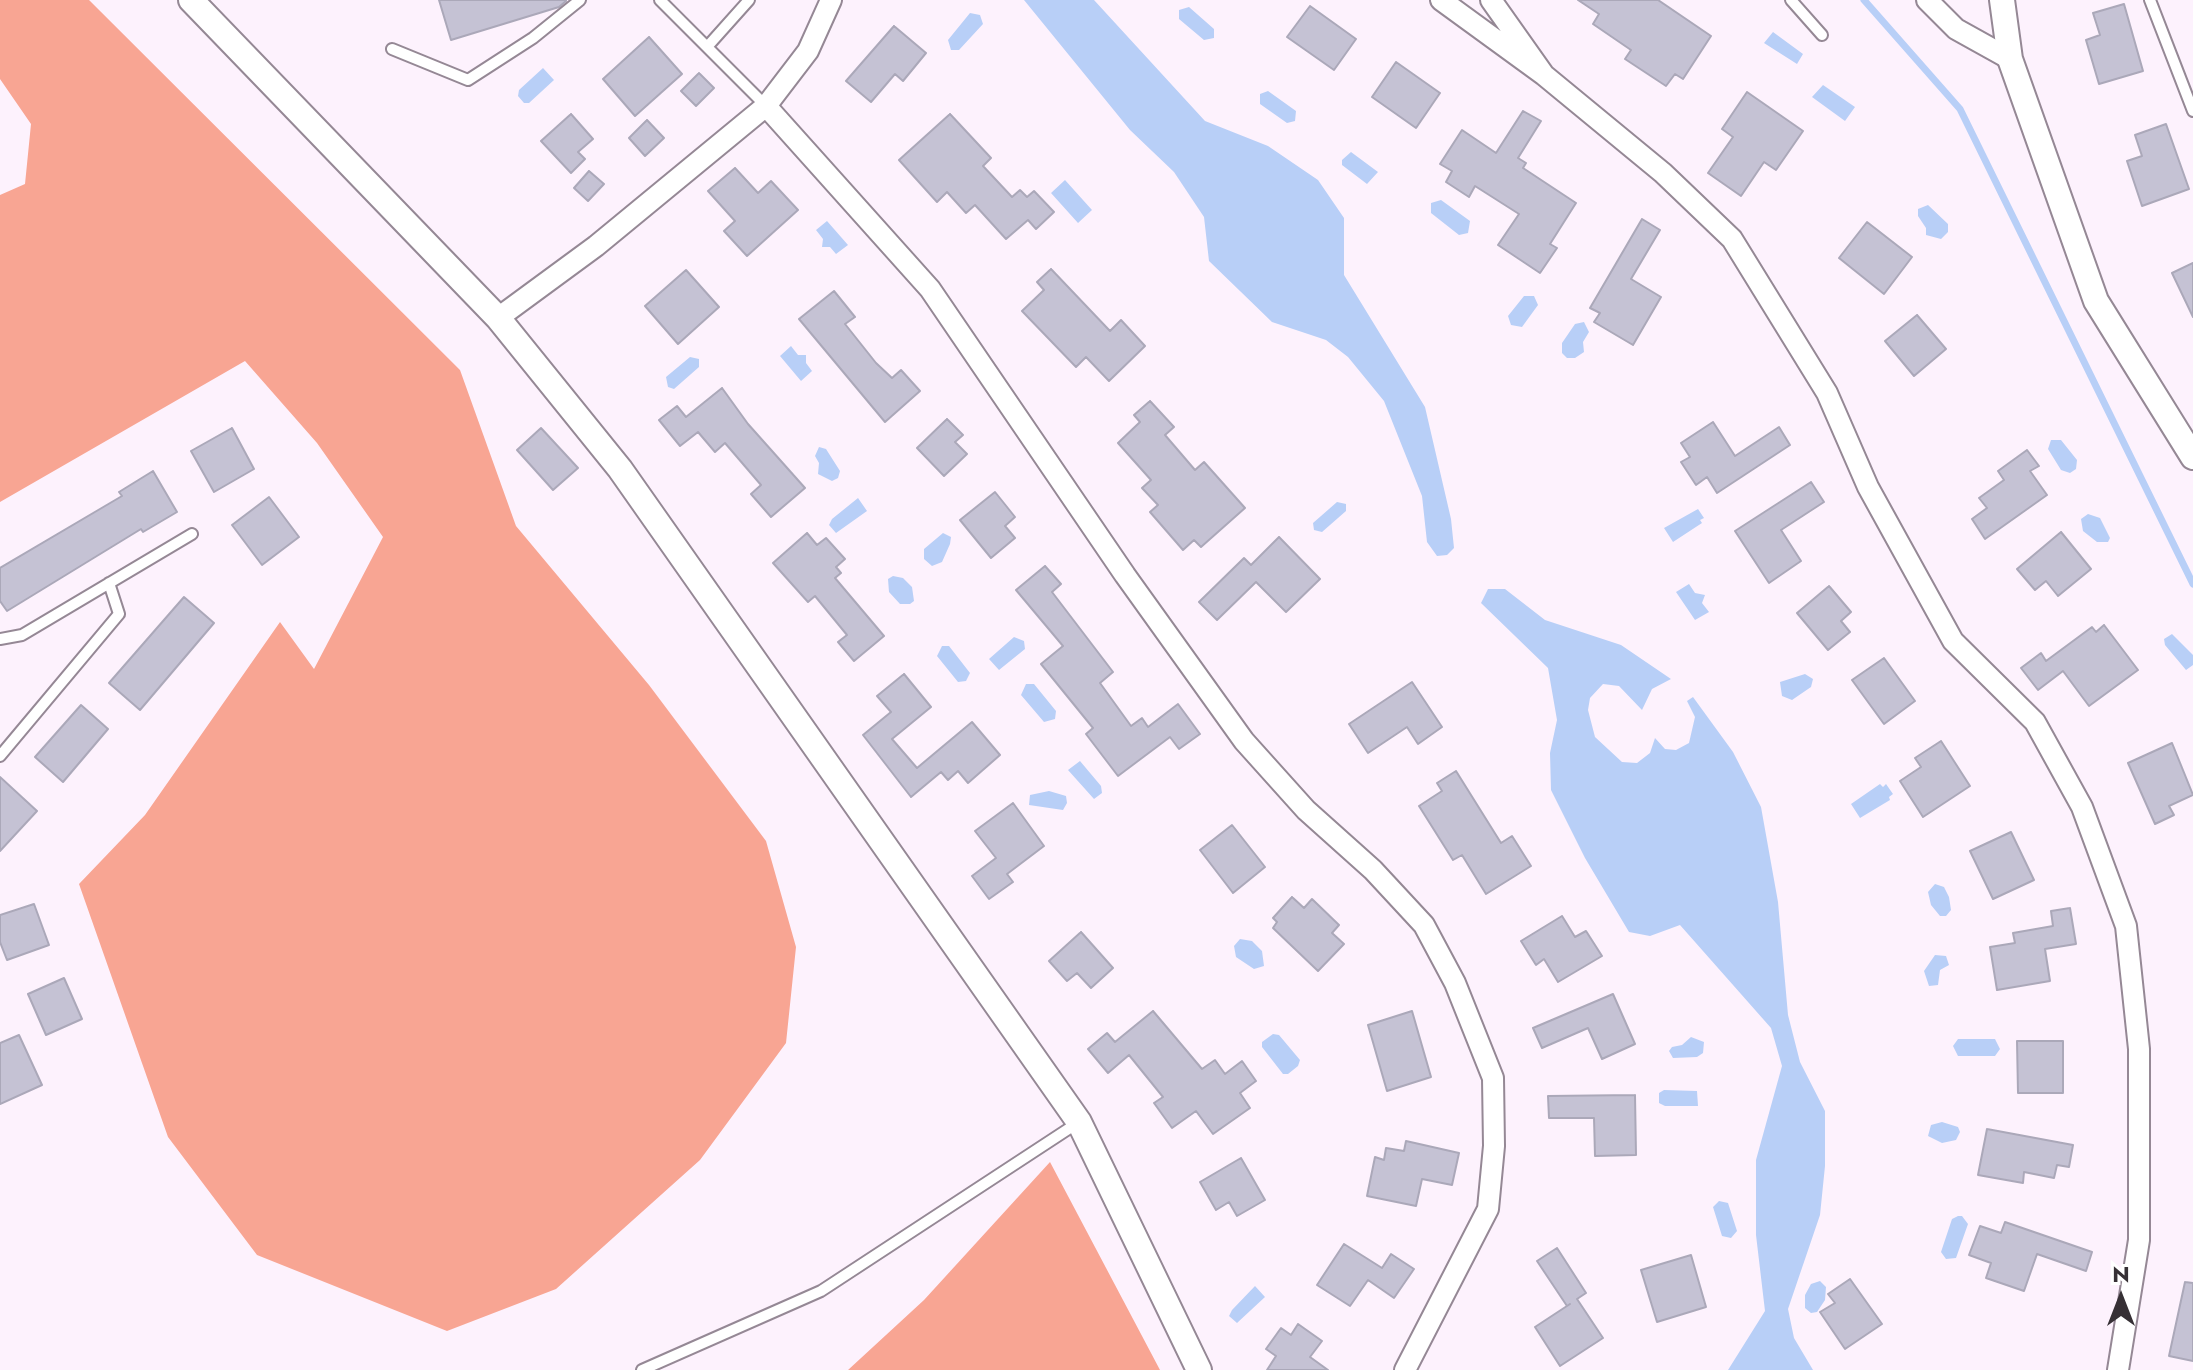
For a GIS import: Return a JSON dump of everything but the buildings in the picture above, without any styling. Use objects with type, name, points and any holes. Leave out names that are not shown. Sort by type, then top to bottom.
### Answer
[{"type":"street","points":[[191,0],[498,318],[620,469],[1079,1122],[1199,1370]]},
{"type":"street","points":[[498,318],[596,246],[766,106],[808,51],[831,0]]},
{"type":"street","points":[[1441,0],[1544,75],[1663,173],[1732,239],[1827,393],[1868,487],[1953,641],[2035,722],[2082,807],[2126,926],[2139,1049],[2139,1240],[2118,1370]]},
{"type":"street","points":[[1491,0],[1544,75]]},
{"type":"street","points":[[1927,0],[1956,29],[2010,59]]},
{"type":"street","points":[[2002,0],[2010,59],[2096,301],[2193,457]]},
{"type":"street","points":[[766,106],[930,289],[1125,575],[1244,741],[1306,810],[1373,870],[1424,925],[1455,983],[1493,1078],[1494,1146],[1488,1209],[1405,1370]]},
{"type":"lane","points":[[392,49],[468,80],[533,38],[580,0]]},
{"type":"lane","points":[[660,0],[766,106]]},
{"type":"lane","points":[[707,47],[749,0]]},
{"type":"lane","points":[[1791,0],[1822,35]]},
{"type":"lane","points":[[2150,0],[2193,111]]},
{"type":"lane","points":[[0,639],[22,635],[192,534]]},
{"type":"lane","points":[[0,756],[119,614],[109,583]]},
{"type":"lane","points":[[642,1370],[821,1291],[1079,1122]]},
{"type":"shaded area","points":[[0,0],[89,0],[460,370],[516,526],[649,685],[766,841],[796,947],[786,1043],[700,1160],[556,1289],[447,1331],[257,1255],[168,1137],[79,884],[145,815],[280,622],[314,669],[383,537],[317,443],[245,361],[0,502],[0,195],[25,184],[31,124],[0,79]]},
{"type":"shaded area","points":[[1050,1162],[1160,1370],[848,1370],[924,1300]]},
{"type":"water","points":[[1024,0],[1094,0],[1205,121],[1268,146],[1318,180],[1344,218],[1344,275],[1425,407],[1451,519],[1454,548],[1447,555],[1437,556],[1427,542],[1422,496],[1384,401],[1348,357],[1326,340],[1272,322],[1209,261],[1204,217],[1174,172],[1130,130]]},
{"type":"water","points":[[1189,7],[1214,29],[1214,38],[1204,40],[1179,19],[1179,10]]},
{"type":"water","points":[[970,13],[980,15],[983,24],[959,50],[951,50],[948,40]]},
{"type":"water","points":[[1773,32],[1803,54],[1797,64],[1764,43]]},
{"type":"water","points":[[543,68],[554,80],[529,103],[524,103],[518,96],[519,90]]},
{"type":"water","points":[[1823,85],[1855,107],[1845,121],[1812,97]]},
{"type":"water","points":[[1268,91],[1296,111],[1295,121],[1287,123],[1260,104],[1260,94]]},
{"type":"water","points":[[1351,152],[1378,172],[1367,184],[1342,165],[1342,160]]},
{"type":"water","points":[[1065,180],[1092,210],[1078,223],[1051,193]]},
{"type":"water","points":[[1441,200],[1470,221],[1468,233],[1459,235],[1431,213],[1431,203]]},
{"type":"water","points":[[1928,205],[1948,224],[1948,232],[1941,239],[1926,235],[1926,228],[1918,216],[1918,209]]},
{"type":"water","points":[[827,221],[848,245],[836,254],[830,247],[822,247],[823,239],[816,230]]},
{"type":"water","points":[[1524,296],[1534,296],[1538,305],[1522,327],[1511,325],[1508,316]]},
{"type":"water","points":[[1584,322],[1589,332],[1583,342],[1584,352],[1575,358],[1567,358],[1562,353],[1562,343],[1575,324]]},
{"type":"water","points":[[791,346],[798,355],[806,355],[806,363],[812,371],[801,381],[780,356]]},
{"type":"water","points":[[690,357],[699,359],[699,367],[674,389],[668,387],[666,377]]},
{"type":"water","points":[[2051,440],[2061,440],[2077,460],[2076,469],[2070,473],[2061,470],[2048,449]]},
{"type":"water","points":[[819,447],[826,449],[840,471],[838,478],[832,481],[818,474],[819,463],[815,456]]},
{"type":"water","points":[[858,498],[867,511],[836,533],[829,525],[832,519]]},
{"type":"water","points":[[1337,502],[1346,504],[1346,511],[1322,532],[1314,530],[1313,523]]},
{"type":"water","points":[[1698,509],[1704,518],[1700,520],[1702,523],[1673,542],[1664,528]]},
{"type":"water","points":[[2088,514],[2100,518],[2110,538],[2108,542],[2097,542],[2083,531],[2081,519]]},
{"type":"water","points":[[943,533],[951,537],[950,544],[942,562],[932,566],[924,559],[924,549]]},
{"type":"water","points":[[893,576],[903,578],[912,587],[914,601],[910,604],[900,604],[889,592],[888,579]]},
{"type":"water","points":[[1689,584],[1695,593],[1705,595],[1702,603],[1709,612],[1695,620],[1676,592]]},
{"type":"water","points":[[1488,589],[1505,589],[1545,620],[1621,645],[1671,679],[1652,689],[1642,710],[1619,686],[1603,684],[1590,698],[1588,710],[1595,737],[1622,762],[1637,763],[1650,753],[1655,738],[1665,749],[1676,750],[1689,743],[1695,717],[1687,701],[1693,697],[1733,752],[1761,807],[1778,902],[1788,1015],[1800,1062],[1825,1111],[1825,1166],[1820,1215],[1788,1309],[1794,1338],[1813,1370],[1728,1370],[1765,1311],[1756,1235],[1756,1160],[1782,1066],[1771,1028],[1680,925],[1650,936],[1629,932],[1585,858],[1551,790],[1550,753],[1557,720],[1548,668],[1481,603]]},
{"type":"water","points":[[2172,634],[2193,655],[2193,665],[2186,670],[2165,645],[2164,639]]},
{"type":"water","points":[[1014,637],[1024,641],[1025,649],[999,670],[989,659]]},
{"type":"water","points":[[942,646],[949,646],[970,673],[966,681],[958,682],[937,656]]},
{"type":"water","points":[[1805,674],[1813,679],[1811,687],[1792,700],[1782,696],[1780,682]]},
{"type":"water","points":[[1026,684],[1034,684],[1056,711],[1055,719],[1044,722],[1021,695]]},
{"type":"water","points":[[1080,761],[1101,786],[1102,793],[1094,799],[1068,770]]},
{"type":"water","points":[[1880,784],[1883,787],[1886,784],[1893,794],[1890,800],[1860,818],[1851,804]]},
{"type":"water","points":[[1049,791],[1066,796],[1067,803],[1063,810],[1029,805],[1030,795]]},
{"type":"water","points":[[1935,884],[1944,887],[1949,897],[1951,910],[1946,916],[1940,916],[1931,905],[1928,892]]},
{"type":"water","points":[[1240,939],[1252,941],[1262,951],[1264,966],[1254,969],[1236,957],[1234,946]]},
{"type":"water","points":[[1935,955],[1946,956],[1949,965],[1940,970],[1938,985],[1929,986],[1924,971]]},
{"type":"water","points":[[1273,1034],[1279,1035],[1300,1060],[1288,1074],[1283,1074],[1262,1047],[1262,1042]]},
{"type":"water","points":[[1691,1037],[1704,1042],[1703,1053],[1697,1057],[1673,1058],[1669,1051],[1672,1047],[1682,1045]]},
{"type":"water","points":[[1958,1039],[1995,1039],[2000,1049],[1995,1056],[1958,1056],[1953,1046]]},
{"type":"water","points":[[1664,1090],[1697,1091],[1698,1106],[1665,1106],[1659,1103],[1659,1093]]},
{"type":"water","points":[[1942,1122],[1958,1127],[1960,1132],[1956,1140],[1942,1143],[1928,1136],[1931,1125]]},
{"type":"water","points":[[1719,1201],[1728,1203],[1737,1231],[1731,1238],[1722,1236],[1713,1207]]},
{"type":"water","points":[[1962,1216],[1968,1224],[1956,1258],[1946,1259],[1941,1252],[1952,1219]]},
{"type":"water","points":[[1820,1281],[1826,1287],[1825,1300],[1817,1312],[1811,1313],[1805,1308],[1805,1295],[1811,1284]]},
{"type":"water","points":[[1255,1286],[1265,1297],[1237,1323],[1229,1316]]},
{"type":"waterway","points":[[1864,0],[1960,109],[2193,584]]}]
